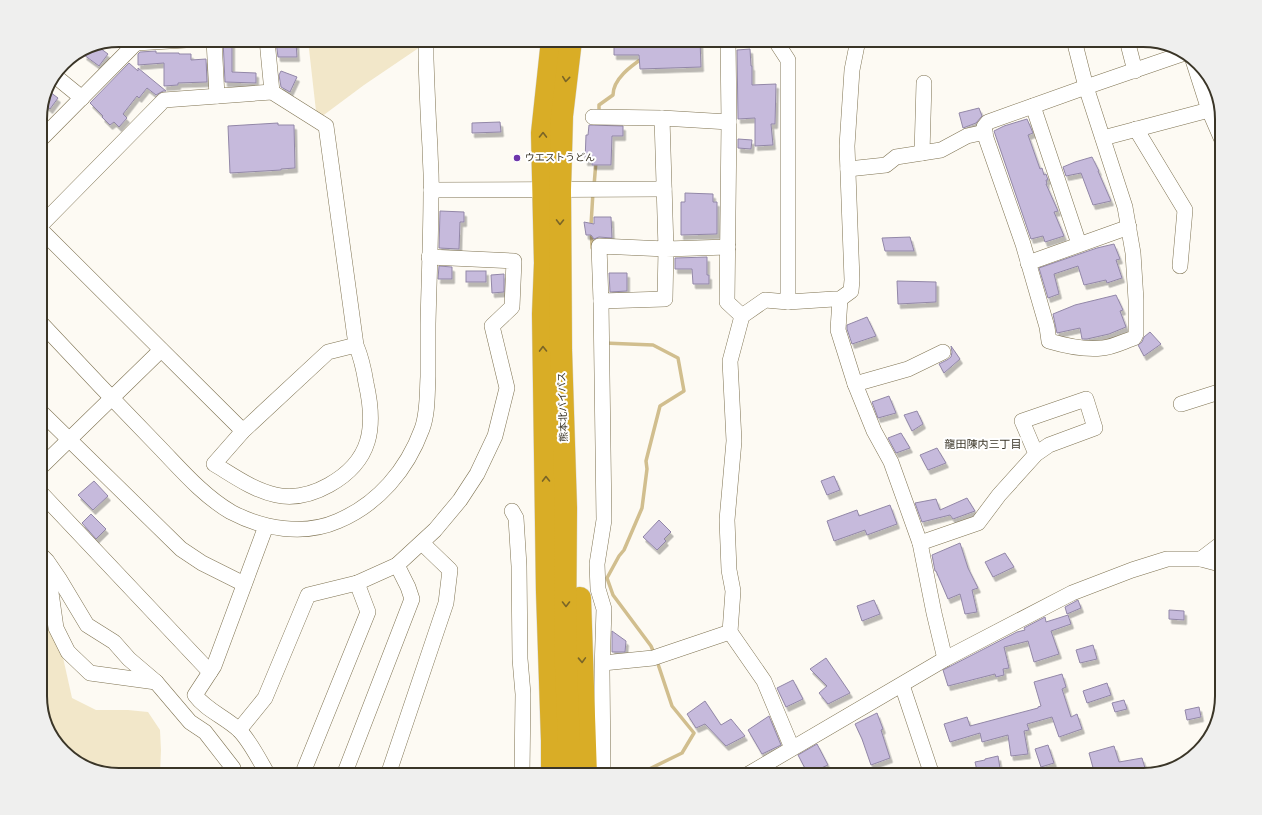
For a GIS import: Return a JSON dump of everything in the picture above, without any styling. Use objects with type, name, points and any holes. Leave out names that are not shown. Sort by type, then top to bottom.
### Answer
[{"type":"highway","name":"熊本北バイパス","points":[[551,47],[542,133],[552,190],[561,300],[560,350],[566,508],[565,649],[560,742],[554,768]]},
{"type":"highway","name":"熊本北バイパス","points":[[567,768],[560,742],[547,592],[543,314],[544,263],[570,47]]},
{"type":"highway","points":[[561,300],[574,387],[586,768]]},
{"type":"highway","points":[[540,768],[538,663],[539,551],[546,504]]},
{"type":"street","points":[[47,133],[82,98],[128,47]]},
{"type":"street","points":[[214,47],[217,96]]},
{"type":"street","points":[[268,47],[272,92]]},
{"type":"street","points":[[47,329],[112,399],[202,490],[230,511],[266,526],[300,529],[334,523],[362,508],[389,485],[407,460],[421,432],[425,417],[432,190],[426,47]]},
{"type":"street","points":[[728,47],[729,122],[727,302],[742,316]]},
{"type":"street","points":[[780,47],[788,60],[788,302]]},
{"type":"street","points":[[792,748],[764,681],[730,632],[733,590],[728,570],[727,520],[734,441],[730,361],[742,316],[765,300],[788,302],[840,299],[851,291],[852,280],[847,146],[852,70],[857,47]]},
{"type":"street","points":[[1076,47],[1086,87],[1125,207],[1133,253],[1136,300],[1136,334],[1134,338],[1102,348],[1081,348],[1049,341],[1047,327],[1023,244],[986,138],[984,127],[986,123],[1086,87],[1178,56]]},
{"type":"street","points":[[1129,47],[1135,71]]},
{"type":"street","points":[[1197,72],[1215,122]]},
{"type":"street","points":[[59,79],[82,98]]},
{"type":"street","points":[[922,153],[924,83]]},
{"type":"street","points":[[47,221],[164,100],[272,92],[326,126],[356,345],[362,359],[370,399],[371,427],[369,438],[361,457],[356,464],[346,474],[321,490],[304,495],[278,495],[258,489],[214,464],[243,431],[328,352],[356,345]]},
{"type":"street","points":[[1033,106],[1079,244]]},
{"type":"street","points":[[1103,138],[1210,110]]},
{"type":"street","points":[[593,117],[662,118],[729,122]]},
{"type":"street","points":[[601,301],[665,299],[666,249],[662,118]]},
{"type":"street","points":[[1136,130],[1185,210],[1180,266]]},
{"type":"street","points":[[848,169],[886,165],[896,157],[941,150],[967,136],[985,132]]},
{"type":"street","points":[[432,190],[664,190]]},
{"type":"street","points":[[1028,263],[1129,227]]},
{"type":"street","points":[[47,235],[243,431]]},
{"type":"street","points":[[603,768],[602,663],[604,609],[598,589],[596,564],[604,520],[599,246],[666,249],[728,247]]},
{"type":"street","points":[[239,730],[265,698],[308,595],[357,583],[397,564],[422,543],[448,517],[460,500],[477,474],[495,436],[506,388],[492,326],[512,307],[514,261],[429,257]]},
{"type":"street","points":[[840,299],[838,330],[855,384],[874,431],[891,462],[920,543],[945,659]]},
{"type":"street","points":[[47,461],[162,350]]},
{"type":"street","points":[[855,384],[908,369],[943,352]]},
{"type":"street","points":[[1180,404],[1215,393]]},
{"type":"street","points":[[920,543],[978,523],[1036,454],[1049,445],[1095,428],[1086,399],[1022,421],[1036,454]]},
{"type":"street","points":[[47,418],[181,549],[202,563],[244,584]]},
{"type":"street","points":[[47,499],[210,672]]},
{"type":"street","points":[[512,511],[516,518],[519,566],[520,660],[524,724],[522,768]]},
{"type":"street","points":[[264,768],[253,749],[239,730],[200,702],[195,695],[214,666],[266,526]]},
{"type":"street","points":[[390,768],[446,603],[450,570],[422,543]]},
{"type":"street","points":[[1201,559],[1215,549]]},
{"type":"street","points":[[759,768],[945,659],[1072,593],[1132,570],[1167,559],[1201,559],[1215,563]]},
{"type":"street","points":[[47,562],[60,580],[87,625],[114,642],[128,659],[156,682],[190,722],[205,732],[233,768]]},
{"type":"street","points":[[347,768],[412,599],[397,564]]},
{"type":"street","points":[[47,576],[56,628],[68,652],[90,673],[156,682]]},
{"type":"street","points":[[305,768],[368,612],[357,583]]},
{"type":"street","points":[[602,663],[653,658],[730,632]]},
{"type":"street","points":[[902,685],[928,768]]},
{"type":"shaded area","points":[[309,47],[420,47],[364,85],[317,120]]},
{"type":"shaded area","points":[[47,586],[72,698],[96,710],[128,710],[148,712],[160,730],[160,768],[119,768],[100,766],[87,761],[75,753],[62,740],[52,723],[47,701]]},
{"type":"building","points":[[223,47],[232,47],[232,72],[256,73],[256,83],[225,82]]},
{"type":"building","points":[[277,47],[296,47],[297,57],[278,57]]},
{"type":"building","points":[[614,47],[700,47],[701,67],[640,69],[639,55],[614,55]]},
{"type":"building","points":[[102,49],[108,54],[99,66],[85,56]]},
{"type":"building","points":[[750,49],[752,85],[776,84],[775,124],[771,124],[773,145],[755,146],[755,118],[738,119],[737,50]]},
{"type":"building","points":[[156,51],[156,53],[191,54],[191,60],[206,59],[207,82],[178,83],[178,85],[164,86],[164,63],[138,65],[138,54],[140,52]]},
{"type":"building","points":[[129,63],[138,71],[138,68],[166,91],[156,95],[147,88],[139,98],[137,96],[123,114],[127,118],[119,127],[114,122],[110,125],[90,103]]},
{"type":"building","points":[[281,71],[297,77],[290,92],[281,87],[279,75]]},
{"type":"building","points":[[52,93],[58,98],[50,109],[48,108]]},
{"type":"building","points":[[979,108],[982,116],[976,123],[963,128],[959,113]]},
{"type":"building","points":[[1027,119],[1033,133],[1028,135],[1040,169],[1042,168],[1044,175],[1046,174],[1048,180],[1046,180],[1046,184],[1058,211],[1054,212],[1064,236],[1045,242],[1043,236],[1031,239],[994,131],[1004,126]]},
{"type":"building","points":[[500,122],[501,132],[472,133],[472,123]]},
{"type":"building","points":[[278,123],[278,125],[294,125],[295,168],[230,173],[228,126]]},
{"type":"building","points":[[589,125],[623,126],[623,136],[612,136],[611,165],[592,165],[592,161],[585,161],[586,135],[588,135]]},
{"type":"building","points":[[738,139],[752,140],[751,149],[738,148]]},
{"type":"building","points":[[1092,157],[1111,201],[1093,205],[1081,173],[1066,176],[1063,167]]},
{"type":"building","points":[[685,193],[713,194],[713,202],[717,202],[717,234],[681,235],[681,202],[685,202]]},
{"type":"building","points":[[440,211],[464,212],[464,222],[460,222],[459,249],[439,248]]},
{"type":"building","points":[[594,217],[611,217],[612,238],[599,237],[594,239],[591,235],[586,235],[584,222],[594,224]]},
{"type":"building","points":[[910,237],[914,251],[885,251],[882,238]]},
{"type":"building","points":[[1114,244],[1120,259],[1116,260],[1122,278],[1107,283],[1106,280],[1084,285],[1078,266],[1054,274],[1059,294],[1048,298],[1039,268],[1097,248]]},
{"type":"building","points":[[707,257],[707,275],[709,275],[709,284],[693,284],[692,269],[675,269],[675,258]]},
{"type":"building","points":[[439,266],[452,267],[452,279],[438,279]]},
{"type":"building","points":[[466,271],[486,271],[486,282],[466,282]]},
{"type":"building","points":[[609,273],[627,273],[627,291],[610,292]]},
{"type":"building","points":[[504,274],[504,292],[492,293],[491,275]]},
{"type":"building","points":[[897,281],[936,282],[936,302],[898,304]]},
{"type":"building","points":[[1116,295],[1123,310],[1120,311],[1126,327],[1109,334],[1087,339],[1082,339],[1080,328],[1057,333],[1053,314],[1075,305]]},
{"type":"building","points":[[867,317],[876,336],[852,344],[847,325]]},
{"type":"building","points":[[1150,332],[1161,344],[1144,356],[1138,345]]},
{"type":"building","points":[[951,346],[960,359],[944,373],[939,364],[951,357]]},
{"type":"building","points":[[889,396],[896,413],[878,418],[872,402]]},
{"type":"building","points":[[917,411],[923,424],[912,431],[904,415]]},
{"type":"building","points":[[901,433],[910,448],[896,453],[888,438]]},
{"type":"building","points":[[937,448],[946,463],[928,470],[920,455]]},
{"type":"building","points":[[834,476],[840,490],[827,495],[821,481]]},
{"type":"building","points":[[94,481],[108,496],[93,510],[78,495]]},
{"type":"building","points":[[967,498],[975,511],[953,519],[950,515],[922,522],[915,503],[936,499],[940,510]]},
{"type":"building","points":[[890,505],[897,524],[867,535],[865,530],[834,541],[827,521],[857,510],[859,516]]},
{"type":"building","points":[[91,514],[106,529],[96,539],[82,523]]},
{"type":"building","points":[[659,520],[671,532],[664,539],[666,541],[657,550],[643,537]]},
{"type":"building","points":[[960,543],[968,568],[978,588],[972,590],[977,612],[965,614],[960,594],[948,599],[935,571],[932,555]]},
{"type":"building","points":[[1005,553],[1014,567],[993,577],[985,562]]},
{"type":"building","points":[[874,600],[880,614],[862,621],[857,606]]},
{"type":"building","points":[[1078,600],[1081,608],[1067,614],[1065,607]]},
{"type":"building","points":[[1169,610],[1184,611],[1184,620],[1169,619]]},
{"type":"building","points":[[1068,615],[1071,624],[1051,631],[1059,654],[1034,662],[1028,641],[1004,647],[1009,668],[1003,669],[1004,675],[996,677],[995,674],[948,686],[943,670],[1017,632],[1025,630],[1024,628],[1045,617],[1046,622]]},
{"type":"building","points":[[612,631],[626,641],[625,652],[612,652]]},
{"type":"building","points":[[1093,645],[1097,659],[1080,663],[1076,650]]},
{"type":"building","points":[[826,658],[850,693],[828,704],[819,693],[827,686],[810,669]]},
{"type":"building","points":[[1062,674],[1066,687],[1062,689],[1071,717],[1077,714],[1082,729],[1059,737],[1052,717],[1027,724],[1029,730],[1024,731],[1028,754],[1011,756],[1008,735],[982,742],[980,733],[950,742],[944,724],[967,717],[970,726],[1038,708],[1041,706],[1034,682]]},
{"type":"building","points":[[793,680],[803,699],[786,707],[777,688]]},
{"type":"building","points":[[1107,683],[1111,695],[1087,703],[1083,691]]},
{"type":"building","points":[[1124,700],[1127,709],[1115,712],[1112,703]]},
{"type":"building","points":[[705,701],[721,725],[731,719],[745,736],[726,746],[705,724],[696,728],[687,714]]},
{"type":"building","points":[[1199,707],[1201,717],[1187,720],[1185,710]]},
{"type":"building","points":[[877,713],[883,729],[881,730],[890,758],[871,765],[855,724]]},
{"type":"building","points":[[769,716],[781,745],[762,754],[748,730]]},
{"type":"building","points":[[817,744],[828,765],[821,768],[805,768],[798,755]]},
{"type":"building","points":[[1048,745],[1054,763],[1041,767],[1035,749]]},
{"type":"building","points":[[1114,746],[1119,762],[1142,758],[1145,768],[1093,768],[1089,753]]},
{"type":"building","points":[[998,756],[1000,768],[976,768],[975,762]]},
{"type":"waterway","points":[[599,114],[599,105],[613,95],[619,78],[643,58]]},
{"type":"waterway","points":[[594,186],[596,161]]},
{"type":"waterway","points":[[592,248],[591,225],[593,192]]},
{"type":"waterway","points":[[604,343],[653,345],[678,358],[684,391],[660,406],[646,461],[647,469],[642,508],[624,550],[607,578],[613,595],[651,646],[654,653]]},
{"type":"waterway","points":[[651,768],[682,753],[694,733],[672,706],[657,661]]},
{"type":"place","name":"ウエストうどん","points":[[517,158]]},
{"type":"district","name":"龍田陳内三丁目","points":[[983,444]]}]
